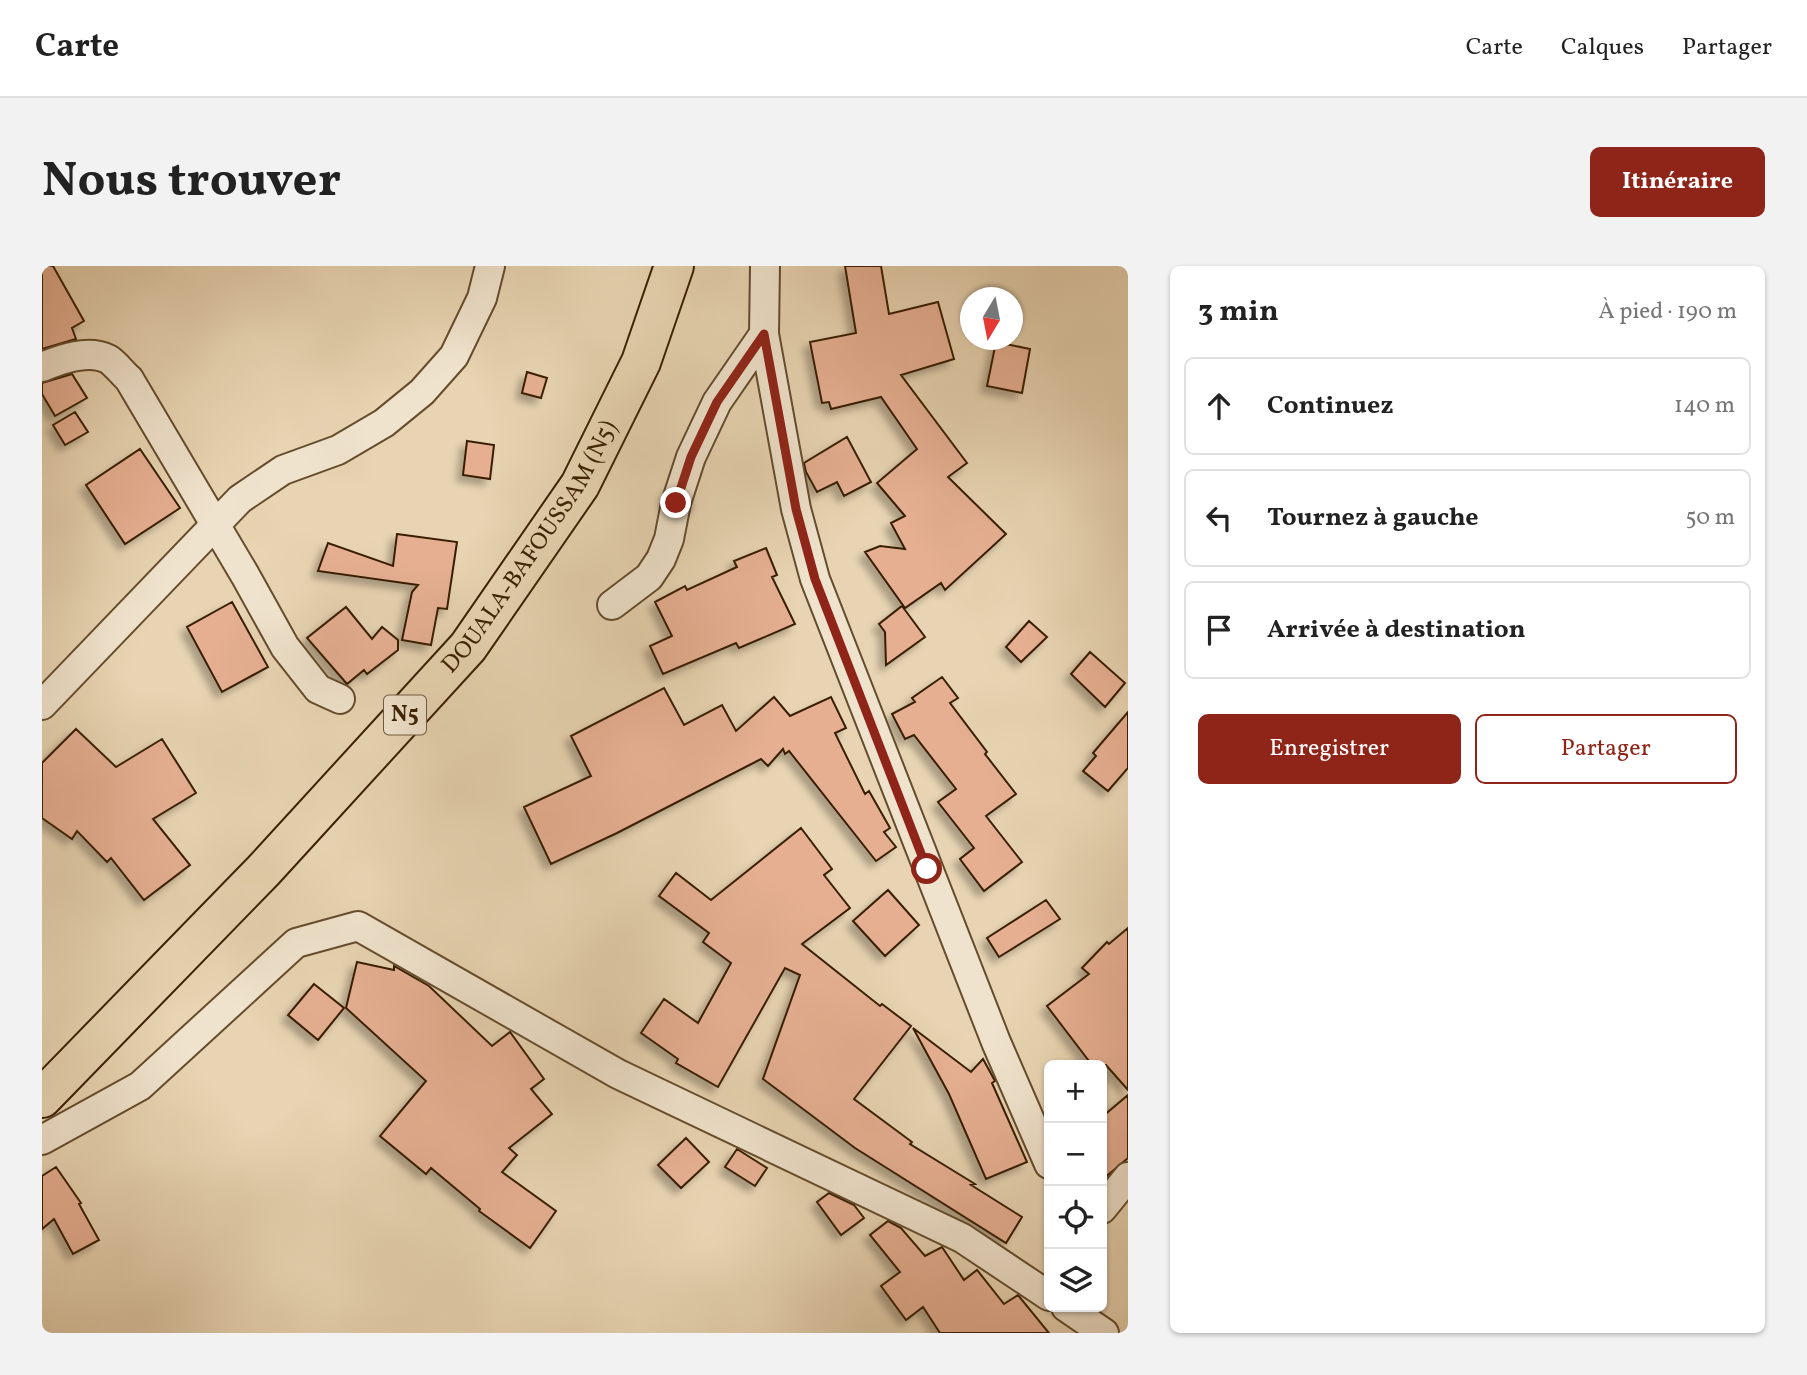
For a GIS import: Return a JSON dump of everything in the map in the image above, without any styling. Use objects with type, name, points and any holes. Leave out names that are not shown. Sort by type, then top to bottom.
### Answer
[{"type":"highway","name":"DOUALA-BAFOUSSAM (N5)","points":[[42,1098],[264,870],[468,647],[580,485],[641,362],[674,266]]},
{"type":"street","points":[[42,705],[240,499],[283,470],[338,450],[384,423],[422,393],[454,356],[482,298],[490,266]]},
{"type":"street","points":[[765,266],[764,334],[796,509],[815,579],[986,1017],[1044,1152]]},
{"type":"street","points":[[612,605],[649,577],[661,559],[669,539],[682,484],[700,436],[717,402],[764,334]]},
{"type":"street","points":[[42,367],[60,360],[91,355],[109,359],[129,379],[285,647],[318,689],[340,699]]},
{"type":"street","points":[[42,1140],[140,1087],[296,943],[358,926],[618,1074],[962,1238],[1044,1293]]},
{"type":"street","points":[[1107,1203],[1128,1177]]},
{"type":"street","points":[[1077,1312],[1100,1323]]},
{"type":"building","points":[[42,266],[53,266],[84,321],[72,328],[76,339],[42,349]]},
{"type":"building","points":[[845,266],[881,266],[889,314],[938,302],[954,359],[901,375],[967,463],[948,477],[1006,534],[945,590],[941,583],[905,608],[865,552],[880,546],[905,549],[891,523],[905,516],[877,483],[917,449],[881,397],[831,409],[829,402],[822,403],[810,342],[856,333]]},
{"type":"building","points":[[1030,349],[1022,393],[987,386],[994,350]]},
{"type":"building","points":[[527,372],[547,378],[541,398],[522,393]]},
{"type":"building","points":[[72,374],[87,398],[55,416],[42,394],[42,383]]},
{"type":"building","points":[[75,412],[88,432],[65,445],[53,425]]},
{"type":"building","points":[[847,437],[871,482],[844,496],[837,482],[817,492],[804,463]]},
{"type":"building","points":[[467,441],[494,445],[490,479],[463,475]]},
{"type":"building","points":[[140,449],[180,508],[125,544],[86,485]]},
{"type":"building","points":[[397,534],[457,542],[447,609],[438,608],[431,645],[402,640],[412,592],[418,585],[318,571],[328,543],[393,566]]},
{"type":"building","points":[[766,548],[777,575],[772,577],[795,624],[739,648],[736,643],[663,674],[650,646],[672,636],[655,602],[685,586],[687,590],[737,567],[734,561]]},
{"type":"building","points":[[232,602],[268,667],[222,692],[187,627]]},
{"type":"building","points":[[902,606],[925,637],[886,665],[885,632],[879,624]]},
{"type":"building","points":[[346,607],[372,639],[382,627],[398,640],[398,650],[367,674],[364,670],[347,684],[307,638]]},
{"type":"building","points":[[1029,621],[1047,637],[1021,662],[1006,647]]},
{"type":"building","points":[[1090,652],[1125,683],[1105,707],[1071,674]]},
{"type":"building","points":[[942,677],[958,698],[950,703],[1016,794],[986,816],[1022,862],[984,891],[960,859],[974,848],[938,802],[956,789],[914,735],[905,739],[892,714],[915,702],[912,698]]},
{"type":"building","points":[[664,688],[684,725],[722,705],[736,731],[774,697],[790,716],[831,697],[846,728],[835,733],[865,794],[869,791],[890,828],[884,832],[896,847],[876,861],[789,751],[785,754],[783,749],[768,766],[761,759],[551,864],[524,807],[591,776],[571,736]]},
{"type":"building","points":[[1128,712],[1128,768],[1108,791],[1083,771],[1096,756],[1093,753]]},
{"type":"building","points":[[76,729],[116,767],[162,739],[196,793],[153,819],[190,865],[144,900],[111,858],[107,862],[77,831],[72,839],[42,818],[42,763]]},
{"type":"building","points":[[801,828],[832,869],[824,875],[850,908],[802,944],[880,1006],[882,1004],[911,1026],[854,1099],[912,1142],[910,1144],[1022,1217],[1006,1243],[855,1148],[763,1079],[800,975],[785,968],[718,1087],[676,1063],[678,1059],[641,1033],[664,999],[698,1023],[731,963],[703,942],[709,933],[659,896],[676,873],[711,900]]},
{"type":"building","points":[[888,890],[919,925],[885,956],[853,921]]},
{"type":"building","points":[[1046,900],[1060,919],[999,957],[987,938]]},
{"type":"building","points":[[1128,928],[1128,1090],[1107,1066],[1107,1060],[1088,1060],[1047,1006],[1089,974],[1082,968],[1107,942],[1109,944]]},
{"type":"building","points":[[357,962],[394,970],[394,966],[429,986],[492,1046],[510,1032],[544,1079],[531,1089],[552,1114],[509,1148],[517,1155],[502,1172],[556,1211],[530,1248],[479,1211],[480,1209],[431,1168],[426,1174],[380,1136],[426,1081],[346,1008]]},
{"type":"building","points":[[314,984],[344,1008],[318,1040],[288,1015]]},
{"type":"building","points":[[913,1028],[971,1072],[983,1059],[995,1081],[992,1083],[1027,1162],[986,1179],[949,1094]]},
{"type":"building","points":[[1128,1095],[1128,1158],[1107,1176],[1107,1123],[1107,1113]]},
{"type":"building","points":[[686,1138],[709,1162],[681,1188],[658,1165]]},
{"type":"building","points":[[737,1149],[767,1168],[755,1186],[725,1167]]},
{"type":"building","points":[[56,1167],[81,1203],[79,1204],[99,1240],[73,1254],[54,1219],[42,1229],[42,1176]]},
{"type":"building","points":[[829,1193],[854,1205],[864,1218],[841,1235],[817,1202]]},
{"type":"building","points":[[888,1221],[901,1228],[925,1256],[942,1247],[964,1280],[977,1270],[1004,1304],[1018,1295],[1049,1333],[940,1333],[923,1307],[906,1320],[881,1286],[900,1272],[870,1235]]},
{"type":"route","points":[[676,503],[705,425],[717,402],[764,334],[796,509],[815,579],[927,869]]}]
